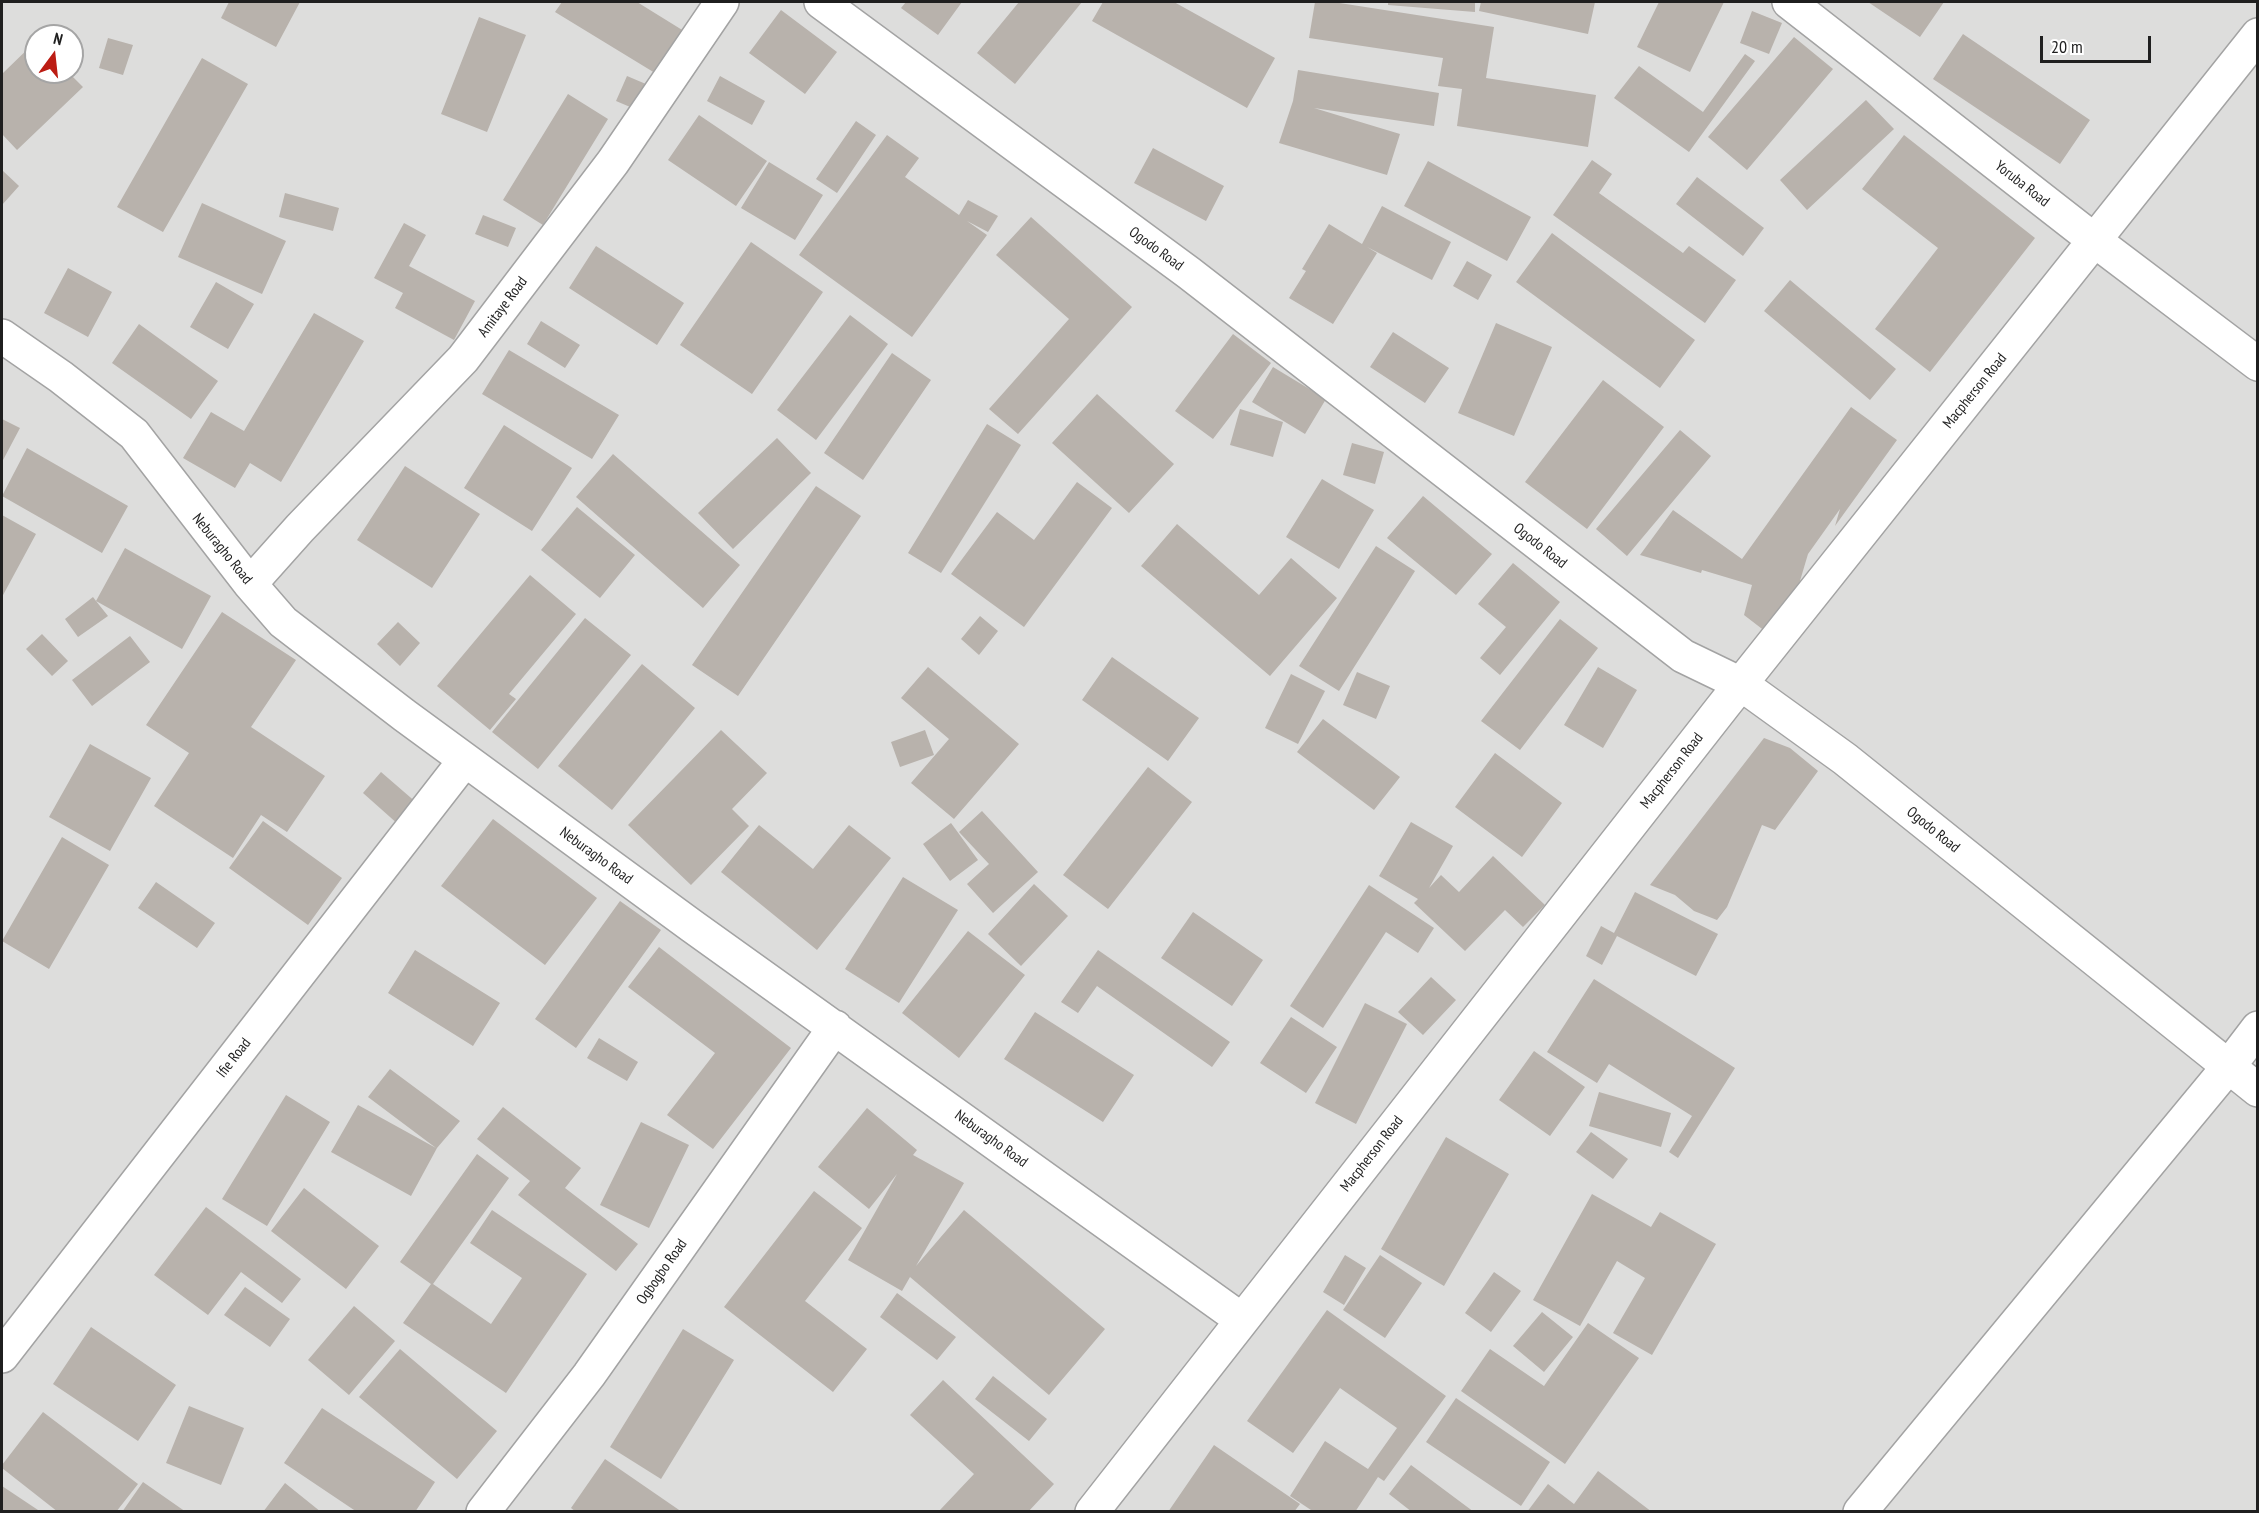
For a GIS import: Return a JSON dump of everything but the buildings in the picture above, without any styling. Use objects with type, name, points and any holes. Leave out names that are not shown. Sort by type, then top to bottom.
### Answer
[{"type":"street","name":"Amitaye Road","points":[[250,584],[300,528],[463,359],[613,162],[722,2]]},
{"type":"street","name":"Ogodo Road","points":[[821,2],[1189,273],[1683,656],[1740,684],[1845,759],[2258,1090]]},
{"type":"street","name":"Yoruba Road","points":[[1789,2],[2094,240],[2258,364]]},
{"type":"street","name":"Macpherson Road","points":[[1092,1512],[1740,684],[2258,35]]},
{"type":"street","name":"Neburagho Road","points":[[2,336],[61,377],[134,434],[250,584],[283,622],[465,760],[692,926],[1242,1320]]},
{"type":"street","name":"Ifie Road","points":[[2,1356],[465,760]]},
{"type":"street","name":"Ogbogbo Road","points":[[483,1512],[589,1375],[835,1027]]},
{"type":"street","points":[[1860,1512],[2258,1028]]},
{"type":"shaded area","points":[[2,2],[2257,2],[2257,1511],[2,1511]]}]
